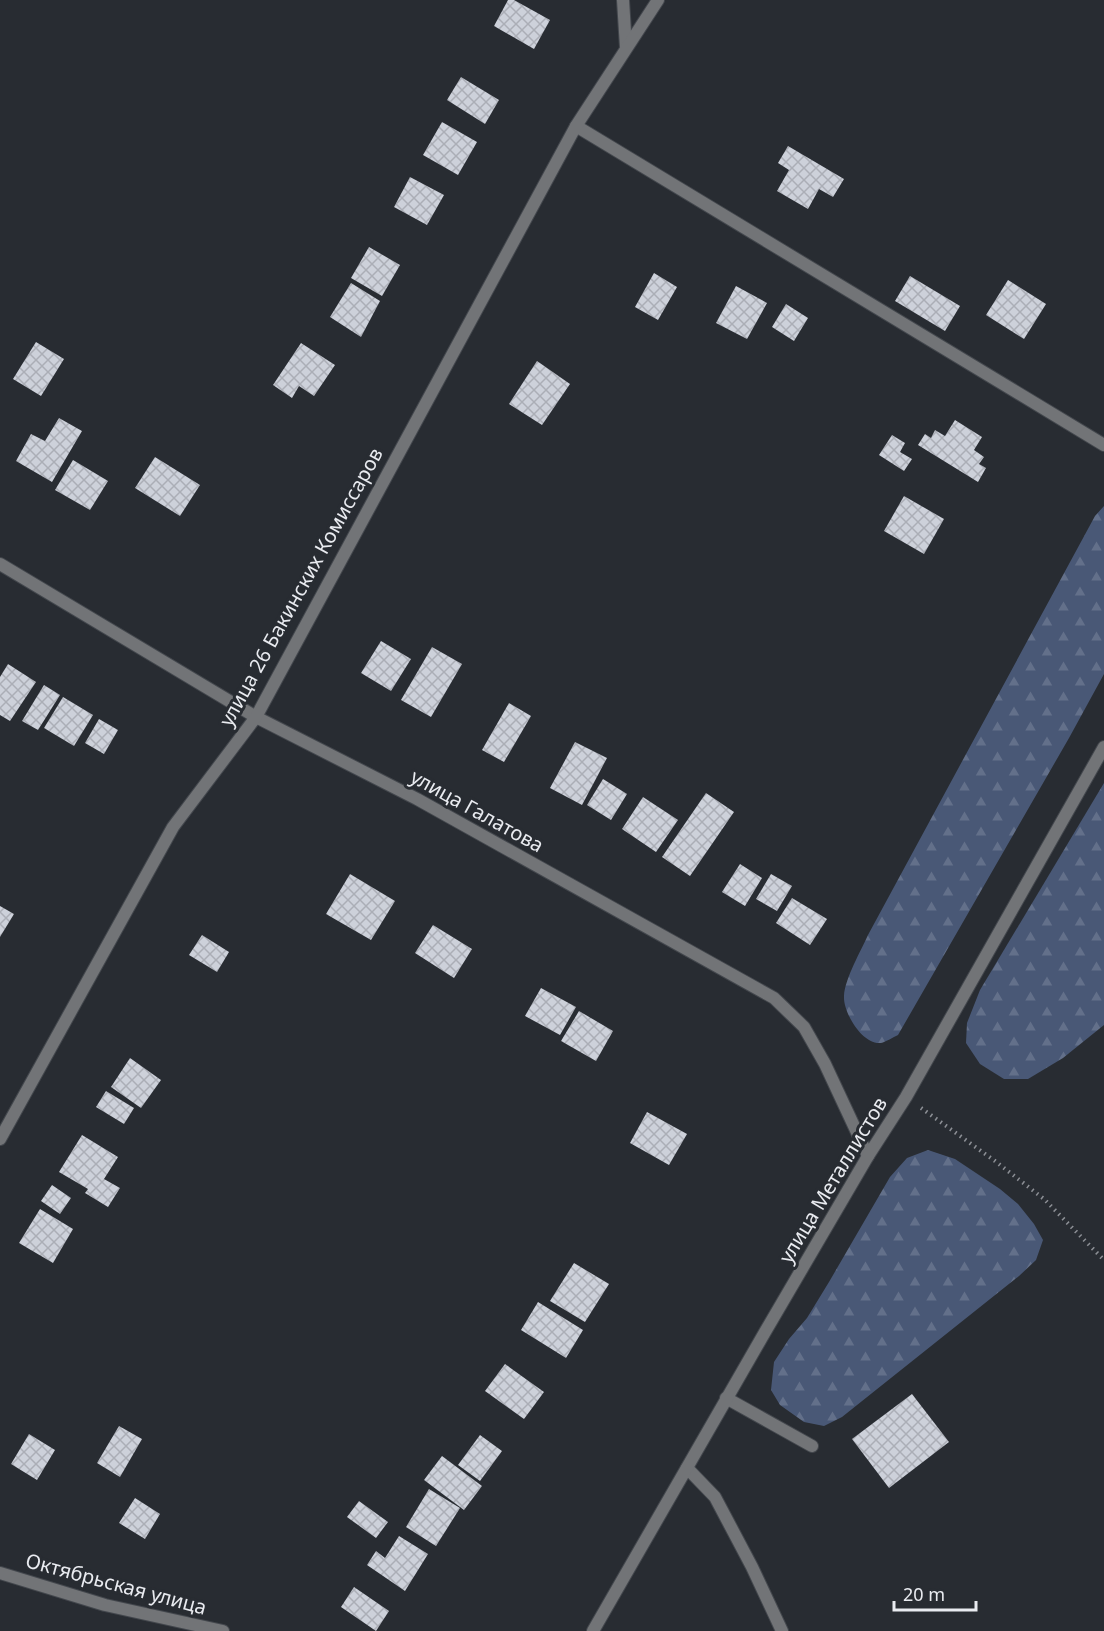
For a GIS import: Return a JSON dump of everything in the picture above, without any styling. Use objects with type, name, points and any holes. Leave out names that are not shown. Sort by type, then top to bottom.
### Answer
[{"type":"street","points":[[623,0],[626,48]]},
{"type":"street","name":"улица 26 Бакинских Комиссаров","points":[[0,1138],[173,827],[256,717],[576,126],[658,0]]},
{"type":"street","points":[[576,126],[1104,445]]},
{"type":"street","name":"улица Галатова","points":[[0,564],[256,717],[417,799],[774,998],[804,1027],[825,1064],[868,1156]]},
{"type":"street","name":"улица Металлистов","points":[[593,1631],[726,1398],[868,1156],[906,1096],[1104,747]]},
{"type":"street","points":[[726,1398],[812,1446]]},
{"type":"street","points":[[687,1468],[716,1497],[782,1631]]},
{"type":"street","name":"Октябрьская улица","points":[[0,1573],[105,1605],[223,1631]]},
{"type":"path","points":[[906,1096],[1044,1199],[1104,1260]]},
{"type":"green space","points":[[1104,506],[1104,674],[898,1035],[881,1043],[867,1039],[850,1018],[845,1003],[845,989],[850,973],[868,935],[1095,516]]},
{"type":"green space","points":[[1104,783],[1104,1025],[1063,1058],[1028,1079],[1004,1079],[980,1064],[966,1043],[967,1023],[980,990]]},
{"type":"green space","points":[[928,1150],[955,1159],[1018,1204],[1043,1240],[1036,1260],[842,1417],[824,1426],[804,1422],[780,1405],[771,1390],[774,1362],[789,1339],[807,1318],[890,1177],[907,1158]]},
{"type":"building","points":[[508,0],[514,0],[550,20],[534,49],[494,26]]},
{"type":"building","points":[[461,77],[499,100],[485,124],[447,100]]},
{"type":"building","points":[[442,122],[477,142],[458,175],[423,155]]},
{"type":"building","points":[[788,146],[844,179],[833,197],[819,189],[808,209],[777,191],[789,170],[778,163]]},
{"type":"building","points":[[410,177],[444,195],[427,225],[394,207]]},
{"type":"building","points":[[369,247],[400,265],[382,296],[351,278]]},
{"type":"building","points":[[654,273],[677,287],[658,320],[635,307]]},
{"type":"building","points":[[910,276],[960,306],[945,331],[895,301]]},
{"type":"building","points":[[1008,280],[1046,304],[1024,339],[986,315]]},
{"type":"building","points":[[351,283],[380,301],[361,337],[330,317]]},
{"type":"building","points":[[736,286],[767,303],[747,339],[716,323]]},
{"type":"building","points":[[786,304],[808,318],[794,341],[772,327]]},
{"type":"building","points":[[36,342],[64,359],[41,396],[13,379]]},
{"type":"building","points":[[301,343],[335,365],[314,396],[299,386],[292,398],[273,385]]},
{"type":"building","points":[[537,361],[570,384],[542,425],[509,404]]},
{"type":"building","points":[[59,418],[82,431],[52,482],[16,461],[31,434],[45,441]]},
{"type":"building","points":[[955,420],[982,437],[974,450],[984,457],[979,464],[986,468],[978,482],[918,445],[925,434],[931,438],[935,430],[945,436]]},
{"type":"building","points":[[892,435],[905,443],[900,452],[912,459],[904,471],[879,455]]},
{"type":"building","points":[[155,457],[200,485],[180,516],[135,488]]},
{"type":"building","points":[[73,460],[108,481],[90,510],[55,490]]},
{"type":"building","points":[[904,496],[944,519],[924,554],[884,531]]},
{"type":"building","points":[[381,641],[411,659],[391,691],[361,673]]},
{"type":"building","points":[[432,647],[462,664],[431,717],[401,700]]},
{"type":"building","points":[[8,664],[36,682],[10,721],[0,715],[0,677]]},
{"type":"building","points":[[44,685],[60,695],[38,730],[22,721]]},
{"type":"building","points":[[63,697],[93,715],[74,746],[44,728]]},
{"type":"building","points":[[509,703],[531,716],[504,762],[482,750]]},
{"type":"building","points":[[99,719],[118,730],[104,754],[85,743]]},
{"type":"building","points":[[575,742],[607,758],[582,805],[550,788]]},
{"type":"building","points":[[603,779],[627,794],[611,820],[587,805]]},
{"type":"building","points":[[706,793],[734,812],[690,876],[662,857]]},
{"type":"building","points":[[643,797],[678,820],[656,852],[622,829]]},
{"type":"building","points":[[740,864],[762,878],[745,906],[722,892]]},
{"type":"building","points":[[350,874],[395,901],[371,940],[326,914]]},
{"type":"building","points":[[771,874],[792,886],[777,911],[756,899]]},
{"type":"building","points":[[792,898],[827,919],[810,945],[776,923]]},
{"type":"building","points":[[0,906],[14,914],[0,937]]},
{"type":"building","points":[[433,925],[472,949],[454,978],[415,953]]},
{"type":"building","points":[[202,935],[229,952],[217,972],[189,955]]},
{"type":"building","points":[[541,988],[576,1007],[560,1035],[525,1016]]},
{"type":"building","points":[[579,1011],[613,1031],[596,1061],[561,1041]]},
{"type":"building","points":[[130,1058],[161,1080],[141,1108],[111,1087]]},
{"type":"building","points":[[106,1091],[134,1108],[124,1124],[96,1107]]},
{"type":"building","points":[[647,1112],[687,1134],[669,1165],[630,1143]]},
{"type":"building","points":[[82,1135],[118,1157],[104,1179],[120,1188],[108,1207],[85,1193],[88,1189],[59,1172]]},
{"type":"building","points":[[52,1185],[71,1198],[60,1214],[41,1201]]},
{"type":"building","points":[[40,1209],[73,1229],[53,1263],[19,1243]]},
{"type":"building","points":[[574,1263],[609,1284],[585,1322],[550,1301]]},
{"type":"building","points":[[538,1302],[583,1330],[566,1358],[521,1330]]},
{"type":"building","points":[[505,1364],[544,1392],[524,1419],[485,1391]]},
{"type":"building","points":[[912,1394],[949,1442],[889,1488],[852,1439]]},
{"type":"building","points":[[119,1426],[142,1439],[120,1477],[97,1463]]},
{"type":"building","points":[[29,1434],[55,1450],[37,1480],[11,1464]]},
{"type":"building","points":[[480,1435],[502,1451],[480,1481],[458,1465]]},
{"type":"building","points":[[442,1456],[482,1486],[464,1510],[424,1480]]},
{"type":"building","points":[[429,1489],[460,1508],[436,1546],[406,1527]]},
{"type":"building","points":[[135,1498],[160,1514],[145,1539],[119,1523]]},
{"type":"building","points":[[359,1501],[388,1522],[376,1538],[347,1517]]},
{"type":"building","points":[[399,1536],[428,1554],[405,1591],[367,1565],[376,1551],[385,1558]]},
{"type":"building","points":[[354,1587],[389,1611],[376,1631],[341,1607]]}]
